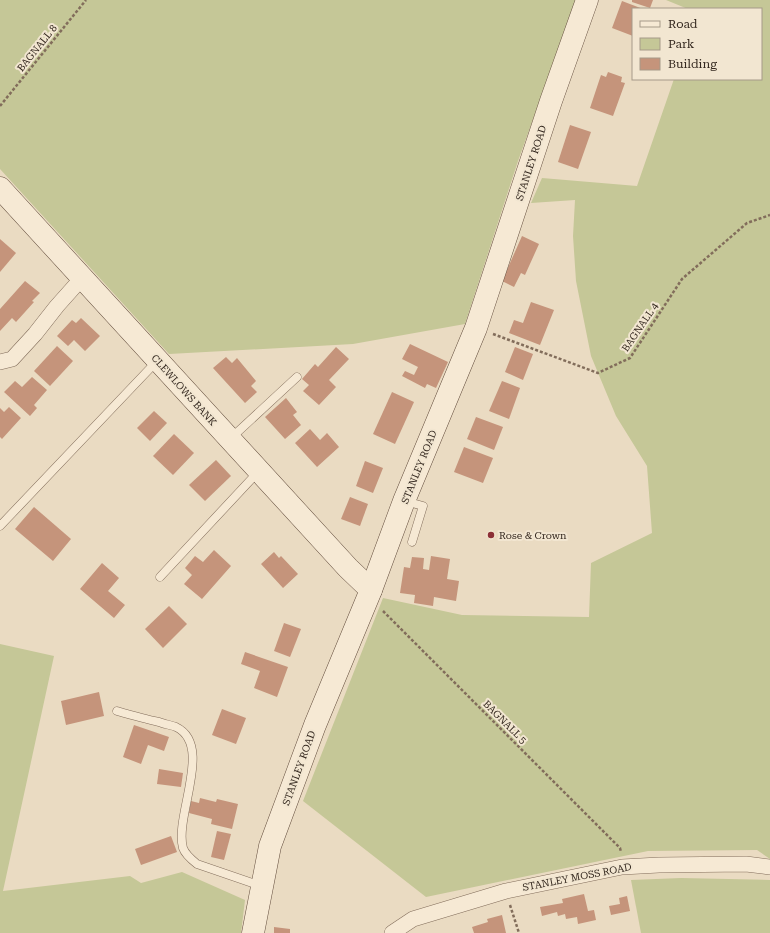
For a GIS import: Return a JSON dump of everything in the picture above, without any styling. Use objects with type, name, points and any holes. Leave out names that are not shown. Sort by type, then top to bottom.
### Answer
[{"type":"street","name":"STANLEY ROAD","points":[[253,933],[261,887],[273,839],[315,725],[371,590],[404,501],[476,328],[551,102],[587,0]]},
{"type":"street","name":"CLEWLOWS BANK","points":[[0,188],[258,471],[348,568],[371,590]]},
{"type":"street","points":[[0,362],[12,359],[82,278]]},
{"type":"street","name":"STANLEY MOSS ROAD","points":[[392,933],[413,919],[506,891],[622,867],[738,864],[770,867]]},
{"type":"lane","points":[[0,526],[158,361]]},
{"type":"lane","points":[[230,439],[296,377]]},
{"type":"lane","points":[[160,577],[258,471]]},
{"type":"lane","points":[[404,501],[423,506],[412,542]]},
{"type":"lane","points":[[118,711],[177,727],[188,737],[192,746],[193,762],[183,818],[183,849],[197,864],[261,887]]},
{"type":"path","name":"BAGNALL 8","points":[[0,106],[86,0]]},
{"type":"path","name":"BAGNALL 4","points":[[476,328],[598,373],[630,358],[682,279],[747,223],[770,215]]},
{"type":"path","name":"BAGNALL 5","points":[[371,590],[382,610],[620,848],[622,867]]},
{"type":"path","points":[[506,891],[519,933]]},
{"type":"green space","points":[[0,0],[576,0],[518,161],[465,324],[353,344],[169,354],[0,169]]},
{"type":"green space","points":[[666,0],[770,0],[770,859],[757,850],[648,851],[426,897],[303,801],[383,598],[462,615],[589,617],[591,563],[652,533],[647,466],[616,416],[591,356],[576,281],[573,236],[575,200],[531,203],[542,178],[637,186],[674,80],[762,80],[762,8],[686,8]]},
{"type":"green space","points":[[0,644],[54,656],[3,891],[130,876],[141,883],[182,872],[245,900],[241,933],[0,933]]},
{"type":"green space","points":[[681,878],[770,880],[770,933],[641,933],[631,880]]},
{"type":"building","points":[[632,0],[653,0],[650,8],[632,2]]},
{"type":"building","points":[[622,1],[640,8],[632,8],[632,36],[612,28]]},
{"type":"building","points":[[608,72],[622,77],[621,82],[625,83],[613,116],[590,108],[601,75],[606,77]]},
{"type":"building","points":[[570,125],[591,132],[578,169],[558,162]]},
{"type":"building","points":[[522,236],[539,244],[525,275],[521,273],[514,287],[502,281]]},
{"type":"building","points":[[0,239],[16,253],[0,272]]},
{"type":"building","points":[[25,281],[40,293],[16,322],[12,318],[0,331],[0,309]]},
{"type":"building","points":[[531,302],[554,310],[540,345],[509,333],[514,320],[523,323]]},
{"type":"building","points":[[81,318],[100,336],[85,351],[74,340],[68,346],[57,336],[72,320],[76,323]]},
{"type":"building","points":[[410,344],[448,362],[436,388],[427,384],[425,388],[402,376],[405,371],[414,375],[418,367],[402,359]]},
{"type":"building","points":[[57,346],[73,361],[50,386],[34,371]]},
{"type":"building","points":[[336,347],[349,359],[329,380],[336,387],[319,405],[303,391],[309,385],[302,379],[315,364],[318,367]]},
{"type":"building","points":[[515,347],[533,354],[523,380],[505,372]]},
{"type":"building","points":[[226,357],[232,363],[237,358],[256,381],[251,386],[257,392],[245,403],[213,368]]},
{"type":"building","points":[[32,377],[47,390],[34,405],[37,408],[30,416],[4,392],[15,381],[22,387]]},
{"type":"building","points":[[502,381],[520,388],[509,419],[489,411]]},
{"type":"building","points":[[392,392],[414,402],[395,444],[373,434]]},
{"type":"building","points":[[286,398],[297,412],[293,415],[301,425],[285,439],[265,417]]},
{"type":"building","points":[[9,407],[21,418],[2,439],[0,437],[0,408],[4,412]]},
{"type":"building","points":[[154,411],[167,423],[150,441],[137,428]]},
{"type":"building","points":[[476,417],[503,427],[494,450],[467,439]]},
{"type":"building","points":[[310,429],[320,440],[327,433],[339,447],[317,467],[295,443]]},
{"type":"building","points":[[174,434],[194,453],[173,475],[153,456]]},
{"type":"building","points":[[464,447],[493,458],[483,483],[454,472]]},
{"type":"building","points":[[216,460],[231,476],[205,501],[189,485]]},
{"type":"building","points":[[365,461],[383,468],[373,493],[356,486]]},
{"type":"building","points":[[350,497],[368,504],[360,526],[341,519]]},
{"type":"building","points":[[34,507],[71,539],[53,561],[15,529]]},
{"type":"building","points":[[214,550],[231,566],[202,599],[184,584],[192,575],[185,568],[195,556],[203,562]]},
{"type":"building","points":[[274,552],[279,558],[281,556],[298,574],[283,588],[261,564]]},
{"type":"building","points":[[431,556],[450,559],[447,579],[459,581],[456,601],[434,597],[433,606],[414,603],[415,595],[400,593],[404,567],[410,568],[412,557],[424,558],[423,569],[429,570]]},
{"type":"building","points":[[102,563],[119,578],[108,591],[125,605],[114,618],[80,589]]},
{"type":"building","points":[[169,606],[187,624],[163,648],[145,629]]},
{"type":"building","points":[[284,623],[301,629],[290,657],[274,651]]},
{"type":"building","points":[[245,652],[288,667],[277,697],[254,688],[260,671],[241,664]]},
{"type":"building","points":[[99,692],[104,716],[66,725],[61,701]]},
{"type":"building","points":[[222,709],[246,718],[236,744],[212,735]]},
{"type":"building","points":[[134,725],[169,737],[164,751],[148,745],[141,764],[123,757]]},
{"type":"building","points":[[159,769],[183,773],[181,787],[157,784]]},
{"type":"building","points":[[200,798],[216,802],[217,799],[238,804],[232,829],[211,824],[212,819],[189,813],[191,801],[199,803]]},
{"type":"building","points":[[217,831],[231,834],[224,860],[211,857]]},
{"type":"building","points":[[171,836],[177,852],[141,865],[135,849]]},
{"type":"building","points":[[584,894],[588,911],[594,910],[596,920],[578,924],[577,917],[566,919],[565,914],[558,916],[557,912],[542,916],[540,907],[563,903],[562,899]]},
{"type":"building","points":[[627,896],[630,911],[611,915],[609,906],[620,904],[619,898]]},
{"type":"building","points":[[502,915],[506,933],[474,933],[472,927],[488,922],[487,919]]},
{"type":"building","points":[[274,927],[290,929],[290,933],[274,933]]},
{"type":"place","name":"Rose & Crown","points":[[491,535]]}]
